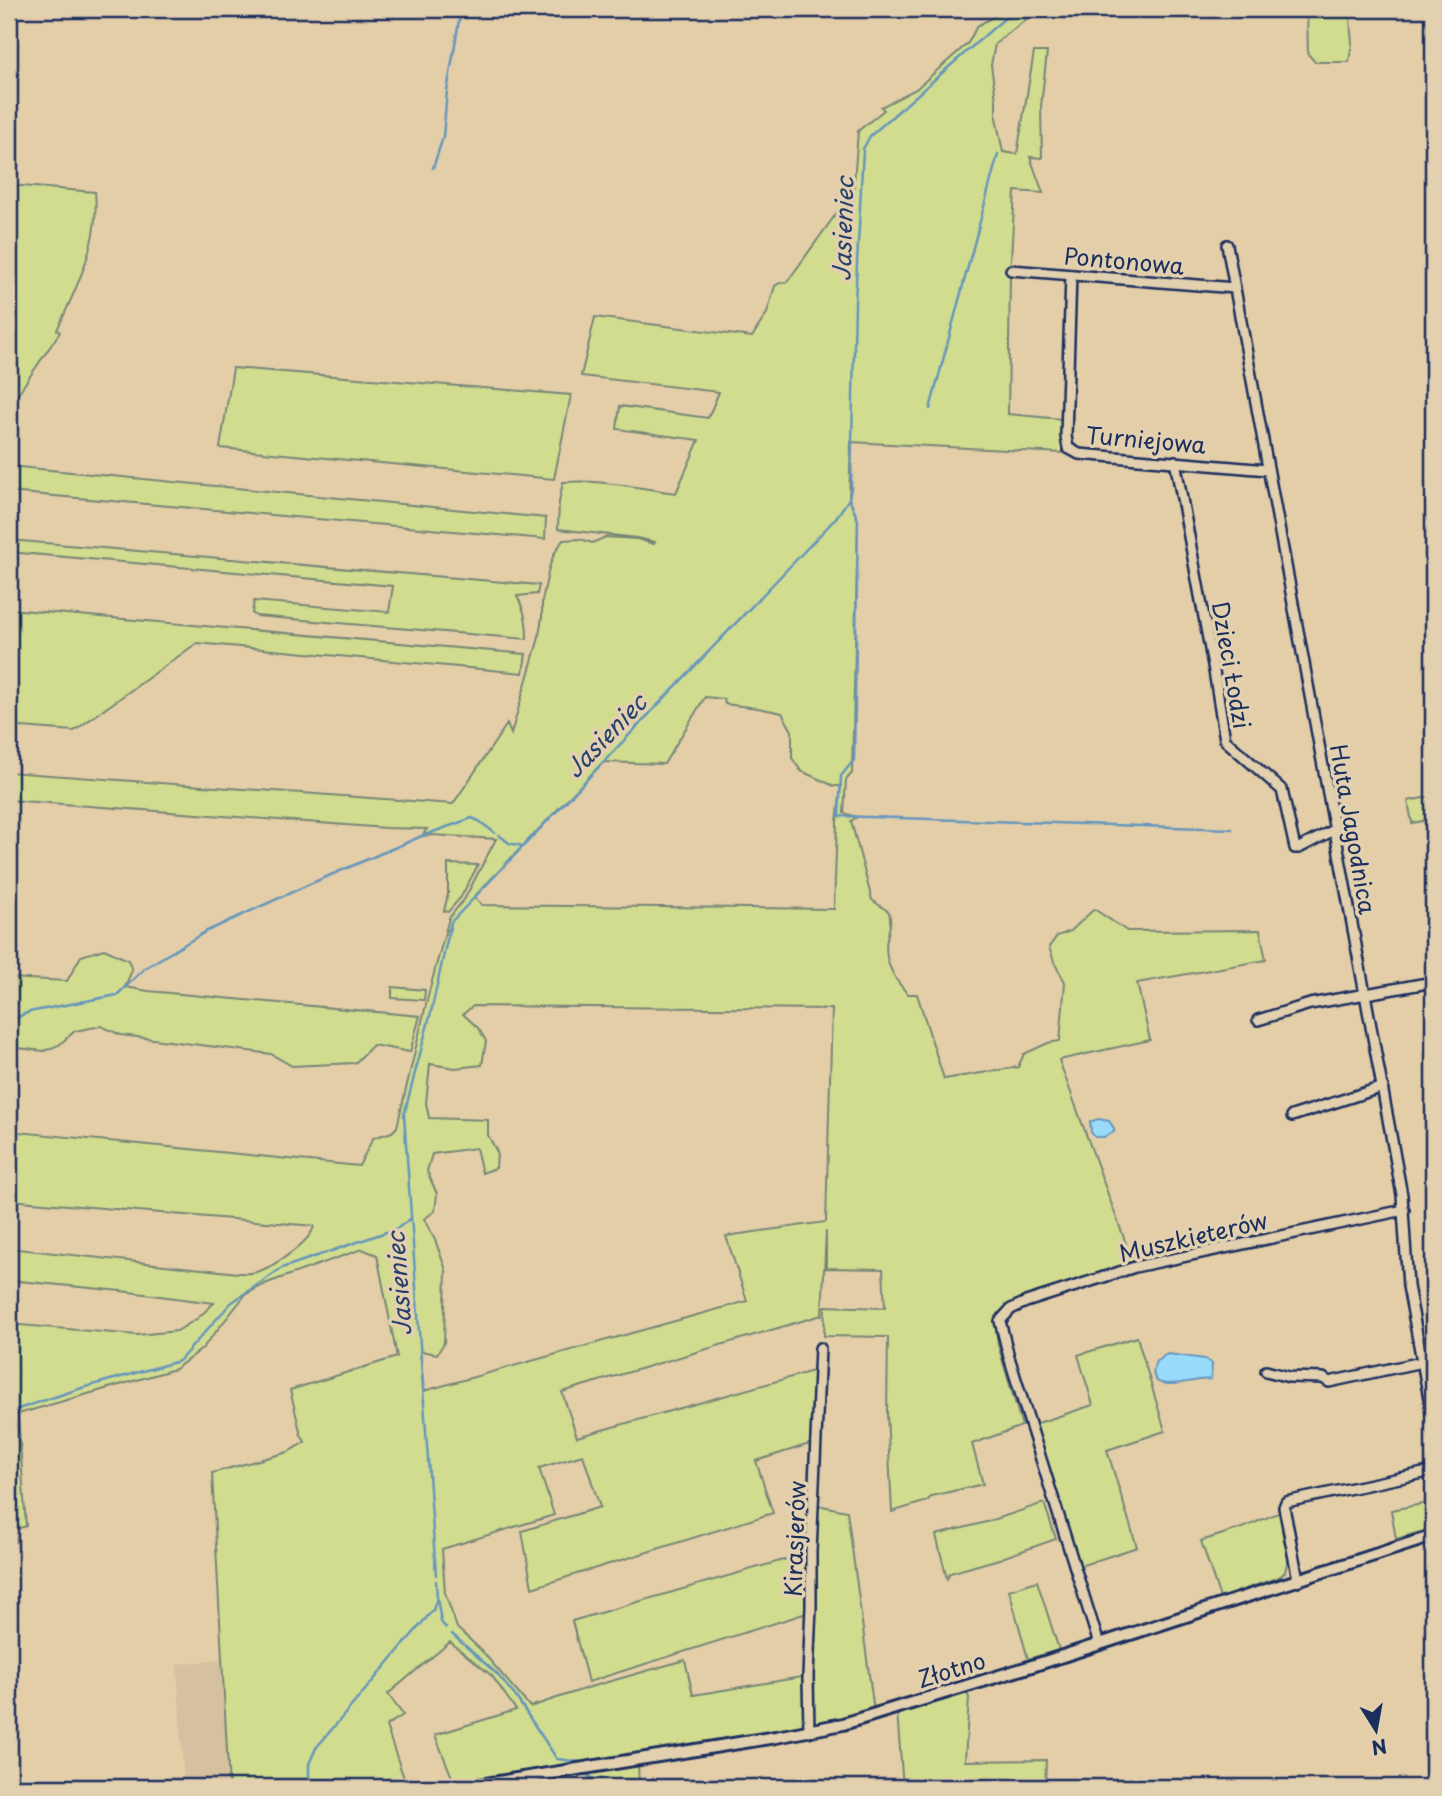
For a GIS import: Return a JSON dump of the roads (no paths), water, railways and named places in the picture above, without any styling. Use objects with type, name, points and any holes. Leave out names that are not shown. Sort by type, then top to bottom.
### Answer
[{"type":"street","name":"Huta Jagodnica","points":[[1227,245],[1383,1087],[1404,1210],[1408,1286],[1433,1420]]},
{"type":"street","name":"Pontonowa","points":[[1011,270],[1235,288]]},
{"type":"street","name":"Turniejowa","points":[[1071,275],[1066,436],[1069,448],[1080,454],[1268,470]]},
{"type":"street","name":"Dzieci Łodzi","points":[[1175,461],[1225,740],[1282,790],[1295,848],[1334,830]]},
{"type":"street","points":[[1258,1020],[1310,1004],[1433,982]]},
{"type":"street","points":[[1292,1116],[1383,1087]]},
{"type":"street","name":"Muszkieterów","points":[[1099,1644],[1000,1321],[1011,1309],[1026,1302],[1135,1267],[1404,1210]]},
{"type":"street","name":"Kirasjerów","points":[[808,1732],[811,1552],[821,1348]]},
{"type":"street","points":[[1266,1371],[1289,1377],[1323,1378],[1329,1382],[1422,1362]]},
{"type":"street","points":[[1298,1580],[1284,1507],[1286,1502],[1433,1471]]},
{"type":"street","name":"Złotno","points":[[467,1787],[808,1732],[843,1724],[1433,1536]]},
{"type":"water","points":[[1098,1119],[1109,1121],[1114,1132],[1104,1137],[1095,1137],[1091,1132],[1090,1122]]},
{"type":"water","points":[[1168,1354],[1205,1359],[1212,1364],[1211,1379],[1175,1384],[1160,1382],[1155,1379],[1153,1372],[1156,1361]]},
{"type":"waterway","points":[[433,168],[443,137],[447,91],[461,9]]},
{"type":"waterway","name":"Jasieniec","points":[[436,1575],[404,1115],[451,922],[835,519],[849,499],[863,149],[870,136],[1006,17],[1020,9]]},
{"type":"waterway","points":[[930,409],[998,154]]},
{"type":"waterway","points":[[849,499],[858,520],[854,760],[841,776],[839,816],[1232,829]]},
{"type":"waterway","points":[[9,1021],[29,1012],[117,995],[145,968],[205,932],[422,836],[472,818],[495,833]]},
{"type":"waterway","points":[[499,835],[509,843],[522,846]]},
{"type":"waterway","points":[[9,1412],[85,1387],[179,1361],[231,1303],[282,1268],[398,1228],[410,1219]]},
{"type":"waterway","name":"Jasieniec","points":[[309,1787],[309,1764],[316,1748],[433,1610],[437,1598],[436,1581]]},
{"type":"waterway","points":[[437,1598],[441,1622],[446,1628]]},
{"type":"waterway","points":[[452,1634],[497,1674],[516,1697],[557,1759],[581,1762]]},
{"type":"waterway","points":[[588,1775],[605,1787]]}]
